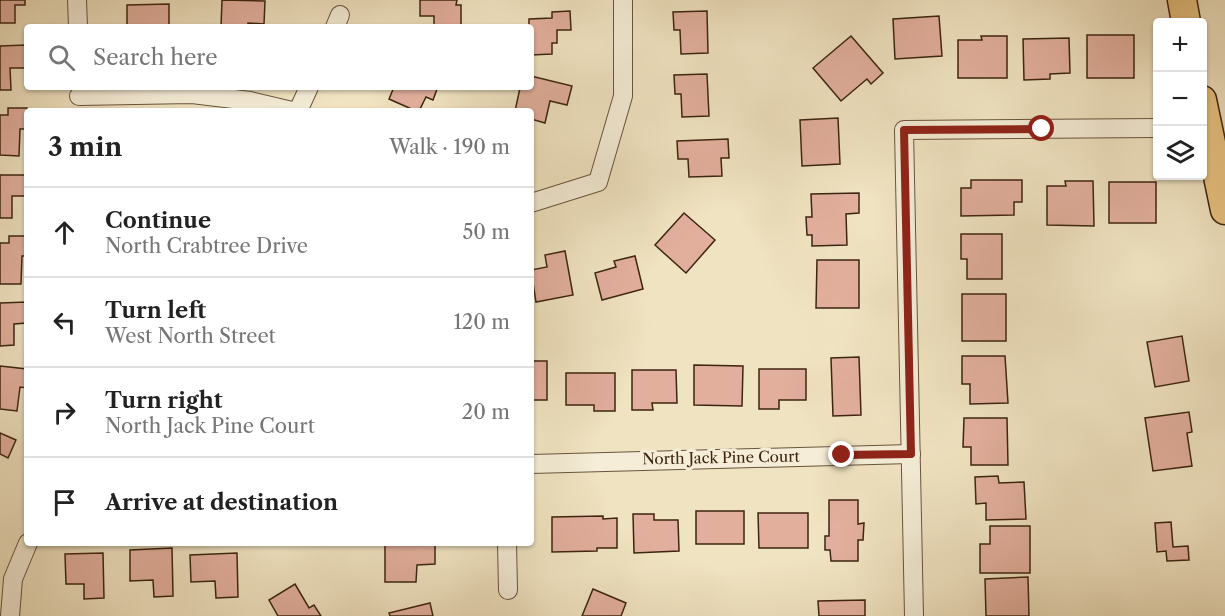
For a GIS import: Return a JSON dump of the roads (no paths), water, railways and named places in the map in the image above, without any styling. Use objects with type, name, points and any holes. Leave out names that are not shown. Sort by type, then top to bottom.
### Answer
[{"type":"main road","points":[[1182,0],[1185,18]]},
{"type":"main road","points":[[1207,136],[1225,210]]},
{"type":"street","points":[[78,0],[78,24]]},
{"type":"street","points":[[534,202],[598,182],[622,96],[623,0]]},
{"type":"street","points":[[299,108],[308,90]]},
{"type":"street","points":[[79,98],[192,94],[250,101],[279,108]]},
{"type":"street","points":[[914,616],[904,130],[1153,128]]},
{"type":"street","name":"North Jack Pine Court","points":[[534,464],[911,454]]},
{"type":"street","points":[[10,616],[13,579],[27,546]]},
{"type":"street","points":[[507,546],[508,590]]}]
